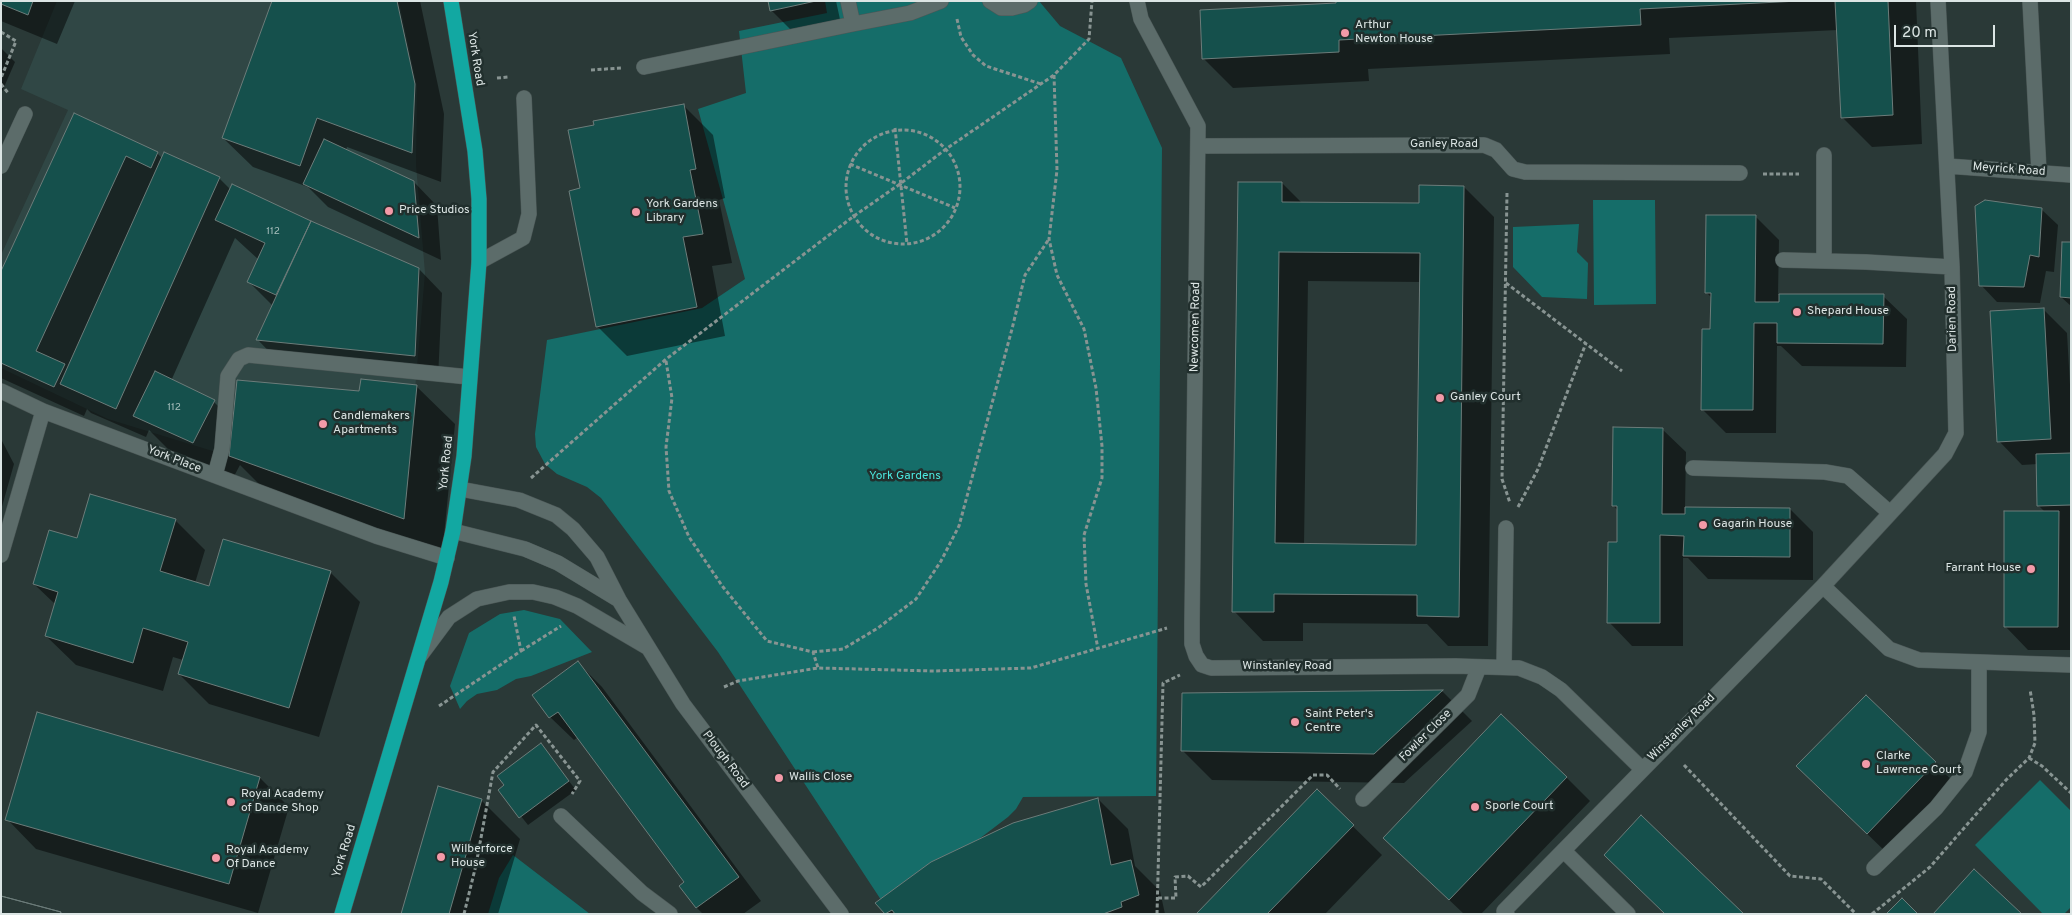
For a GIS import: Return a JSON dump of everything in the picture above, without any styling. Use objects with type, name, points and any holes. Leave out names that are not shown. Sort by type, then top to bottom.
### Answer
[{"type":"highway","name":"York Road","points":[[342,914],[447,558],[464,456],[479,262],[479,199],[475,151],[451,1]]},
{"type":"street","points":[[848,1],[853,24]]},
{"type":"street","points":[[644,67],[910,13],[941,1]]},
{"type":"street","points":[[990,1],[1001,8],[1012,8],[1024,5],[1030,1]]},
{"type":"street","name":"Newcomen Road","points":[[1137,1],[1141,19],[1198,126],[1192,644],[1196,656],[1202,665]]},
{"type":"street","name":"Darien Road","points":[[1823,586],[1945,454],[1956,433],[1948,166],[1938,1]]},
{"type":"street","points":[[2030,1],[2039,172]]},
{"type":"street","points":[[479,262],[523,238],[529,214],[524,98]]},
{"type":"street","points":[[1,166],[25,114]]},
{"type":"street","name":"Ganley Road","points":[[1199,146],[1484,145],[1496,150],[1513,169],[1525,172],[1740,173]]},
{"type":"street","points":[[1824,155],[1824,260]]},
{"type":"street","name":"Meyrick Road","points":[[1948,166],[2071,175]]},
{"type":"street","points":[[1782,260],[1824,260],[1952,267]]},
{"type":"street","points":[[215,475],[222,449],[228,376],[239,359],[248,355],[469,377]]},
{"type":"street","name":"York Place","points":[[1,391],[43,411],[376,536],[447,558]]},
{"type":"street","points":[[1,555],[43,411]]},
{"type":"street","points":[[1693,468],[1825,472],[1848,476],[1890,513]]},
{"type":"street","name":"Plough Road","points":[[460,489],[519,500],[556,515],[573,529],[597,557],[619,600],[683,704],[841,914]]},
{"type":"street","points":[[1504,667],[1510,522]]},
{"type":"street","name":"Plough Road","points":[[453,531],[516,547],[558,563],[619,600]]},
{"type":"street","points":[[1823,586],[1889,649],[1919,660],[2071,664]]},
{"type":"street","name":"Winstanley Road","points":[[1202,665],[1211,668],[1518,668],[1542,677],[1561,690],[1642,769],[1823,586]]},
{"type":"street","points":[[419,657],[449,616],[477,598],[509,592],[533,592],[555,597],[577,606],[648,648]]},
{"type":"street","points":[[1874,868],[1936,808],[1965,772],[1980,732],[1979,662]]},
{"type":"street","name":"Fowler Close","points":[[1363,799],[1468,694],[1479,667]]},
{"type":"street","points":[[1506,912],[1642,769]]},
{"type":"street","points":[[561,816],[642,893],[670,914]]},
{"type":"street","points":[[1564,851],[1628,914]]},
{"type":"path","points":[[526,483],[545,464],[665,360],[854,216],[946,149],[1054,75],[1089,39],[1092,1]]},
{"type":"path","points":[[955,10],[961,37],[973,55],[986,66],[1041,84]]},
{"type":"path","points":[[1,32],[16,41],[1,78]]},
{"type":"path","points":[[591,70],[603,70]]},
{"type":"path","points":[[1054,75],[1057,170],[1050,239],[1057,275],[1084,329],[1096,388],[1102,446],[1102,478],[1084,535],[1086,584],[1098,649]]},
{"type":"path","points":[[895,128],[907,244]]},
{"type":"path","points":[[895,128],[919,132],[934,138],[946,149],[956,165],[960,183],[956,208],[950,219],[936,233],[919,242],[907,244],[882,240],[866,230],[854,216],[848,201],[846,186],[850,164],[856,154],[869,141],[895,128]]},
{"type":"path","points":[[1506,162],[1506,283],[1502,478],[1510,522]]},
{"type":"path","points":[[850,164],[956,208]]},
{"type":"path","points":[[1740,173],[1824,173]]},
{"type":"path","points":[[665,360],[672,398],[666,447],[669,492],[689,537],[723,586],[766,641],[813,652],[842,649],[878,628],[916,599],[941,561],[959,526],[1025,275],[1050,239]]},
{"type":"path","points":[[1506,283],[1622,370]]},
{"type":"path","points":[[1510,522],[1538,469],[1586,344]]},
{"type":"path","points":[[513,612],[521,651]]},
{"type":"path","points":[[724,687],[738,681],[818,668],[934,671],[1031,668],[1158,630],[1192,623]]},
{"type":"path","points":[[439,706],[562,625]]},
{"type":"path","points":[[813,652],[818,668]]},
{"type":"path","points":[[1157,914],[1163,683],[1202,665]]},
{"type":"path","points":[[464,914],[476,866],[493,772],[536,725],[580,781],[561,816]]},
{"type":"path","points":[[1665,745],[1790,876],[1821,879],[1856,914]]},
{"type":"path","points":[[2029,758],[2042,766],[2071,793]]},
{"type":"path","points":[[1158,898],[1176,898],[1175,877],[1188,876],[1201,886],[1313,775],[1327,775],[1353,802],[1363,799]]},
{"type":"shaded area","points":[[57,1],[399,1],[417,86],[416,165],[425,273],[404,519],[229,456],[108,419],[1,368],[1,255],[68,110],[21,89]]},
{"type":"green space","name":"York Gardens","points":[[825,1],[1039,1],[1060,26],[1121,58],[1162,148],[1156,796],[1023,797],[1016,809],[1008,817],[887,909],[718,652],[601,498],[587,487],[557,474],[545,464],[536,447],[535,434],[547,340],[702,308],[745,279],[698,109],[746,93],[739,31],[827,13]]},
{"type":"green space","points":[[1593,200],[1655,200],[1656,304],[1594,305]]},
{"type":"green space","points":[[1579,224],[1577,252],[1588,263],[1587,299],[1542,297],[1513,267],[1513,227]]},
{"type":"green space","points":[[524,610],[560,619],[592,652],[531,676],[516,679],[497,690],[477,694],[460,709],[450,686],[469,633],[500,614]]},
{"type":"green space","points":[[2040,780],[2071,811],[2071,907],[2064,914],[2043,914],[1975,845]]},
{"type":"green space","points":[[513,855],[590,914],[488,914],[499,878]]},
{"type":"building","points":[[1,1],[33,1],[28,15],[1,4]]},
{"type":"building","points":[[272,1],[397,1],[415,84],[412,153],[317,118],[300,166],[222,138]]},
{"type":"building","points":[[768,1],[816,1],[770,11]]},
{"type":"building","name":"Arthur Newton House","points":[[1336,1],[1799,1],[1640,9],[1641,25],[1339,40],[1339,52],[1202,59],[1200,10],[1336,3]]},
{"type":"building","points":[[1835,1],[1888,1],[1893,115],[1841,118]]},
{"type":"building","name":"York Gardens Library","points":[[684,104],[696,169],[690,170],[703,234],[683,237],[697,307],[596,327],[569,191],[580,188],[568,130],[594,125],[593,121]]},
{"type":"building","points":[[74,113],[158,152],[151,168],[126,156],[36,351],[65,364],[54,387],[1,363],[1,271]]},
{"type":"building","name":"Price Studios","points":[[324,139],[414,181],[419,238],[303,184]]},
{"type":"building","points":[[164,152],[220,177],[116,409],[60,384]]},
{"type":"building","name":"Ganley Court","points":[[1238,182],[1282,182],[1282,202],[1419,203],[1419,185],[1464,186],[1459,617],[1417,616],[1417,595],[1274,594],[1274,612],[1232,612]],"holes":[[[1279,252],[1420,253],[1416,545],[1275,543]]]},
{"type":"building","points":[[232,184],[311,221],[276,295],[247,282],[265,243],[215,220]]},
{"type":"building","points":[[1985,200],[2042,208],[2039,257],[2030,255],[2024,287],[1979,286],[1975,206]]},
{"type":"building","name":"Shepard House","points":[[1706,215],[1756,215],[1755,302],[1779,302],[1779,294],[1884,294],[1883,344],[1777,343],[1777,323],[1754,323],[1753,410],[1701,410],[1702,329],[1710,329],[1711,293],[1705,293]]},
{"type":"building","points":[[311,221],[419,268],[415,356],[256,340]]},
{"type":"building","points":[[2062,242],[2071,242],[2071,298],[2060,297]]},
{"type":"building","points":[[2044,308],[2051,439],[1997,442],[1990,311]]},
{"type":"building","points":[[155,371],[215,400],[193,443],[133,416]]},
{"type":"building","name":"Candlemakers Apartments","points":[[361,379],[417,385],[404,519],[229,456],[237,380],[359,391]]},
{"type":"building","name":"Gagarin House","points":[[1613,427],[1663,428],[1662,514],[1685,514],[1685,507],[1790,508],[1790,557],[1683,556],[1684,536],[1660,535],[1660,623],[1607,623],[1608,542],[1617,542],[1617,506],[1612,506]]},
{"type":"building","points":[[2071,453],[2071,505],[2037,506],[2036,454]]},
{"type":"building","points":[[90,494],[176,519],[160,571],[209,586],[223,539],[331,571],[289,708],[178,674],[188,642],[143,628],[133,663],[45,636],[58,592],[33,584],[49,530],[77,538]]},
{"type":"building","name":"Farrant House","points":[[2004,511],[2059,511],[2058,627],[2004,627]]},
{"type":"building","points":[[578,661],[739,877],[696,908],[679,886],[684,882],[558,712],[549,718],[532,695]]},
{"type":"building","name":"Saint Peter's Centre","points":[[1443,690],[1374,754],[1181,751],[1182,693]]},
{"type":"building","name":"Clarke Lawrence Court","points":[[1866,695],[1936,762],[1867,834],[1796,766]]},
{"type":"building","points":[[37,712],[260,777],[229,884],[5,820]]},
{"type":"building","name":"Sporle Court","points":[[1501,714],[1567,777],[1449,900],[1383,838]]},
{"type":"building","points":[[541,743],[569,781],[519,818],[498,790],[504,785],[497,776]]},
{"type":"building","name":"Wilberforce House","points":[[438,786],[482,799],[449,914],[401,914]]},
{"type":"building","points":[[1317,789],[1354,825],[1267,914],[1196,914]]},
{"type":"building","points":[[1098,798],[1111,865],[1131,860],[1139,895],[1121,902],[1122,907],[1103,914],[895,914],[892,910],[885,914],[875,903],[931,862],[1013,823]]},
{"type":"building","points":[[1641,815],[1744,914],[1665,914],[1604,855]]},
{"type":"building","points":[[1974,869],[2022,914],[1933,914]]},
{"type":"building","points":[[1,896],[61,912],[60,914],[1,914]]},
{"type":"building","points":[[1,896],[61,912],[60,914],[1,914]]},
{"type":"building","points":[[1902,898],[1918,914],[1886,914]]},
{"type":"place","name":"Arthur Newton House","points":[[1345,33]]},
{"type":"place","name":"Price Studios","points":[[389,211]]},
{"type":"place","name":"York Gardens Library","points":[[636,212]]},
{"type":"place","name":"Shepard House","points":[[1797,312]]},
{"type":"place","name":"Ganley Court","points":[[1440,398]]},
{"type":"place","name":"Candlemakers Apartments","points":[[323,424]]},
{"type":"place","name":"Gagarin House","points":[[1703,525]]},
{"type":"place","name":"Farrant House","points":[[2031,569]]},
{"type":"place","name":"Saint Peter's Centre","points":[[1295,722]]},
{"type":"place","name":"Clarke Lawrence Court","points":[[1866,764]]},
{"type":"place","name":"Wallis Close","points":[[779,778]]},
{"type":"place","name":"Royal Academy of Dance Shop","points":[[231,802]]},
{"type":"place","name":"Sporle Court","points":[[1475,807]]},
{"type":"place","name":"Wilberforce House","points":[[441,857]]},
{"type":"place","name":"Royal Academy Of Dance","points":[[216,858]]}]
